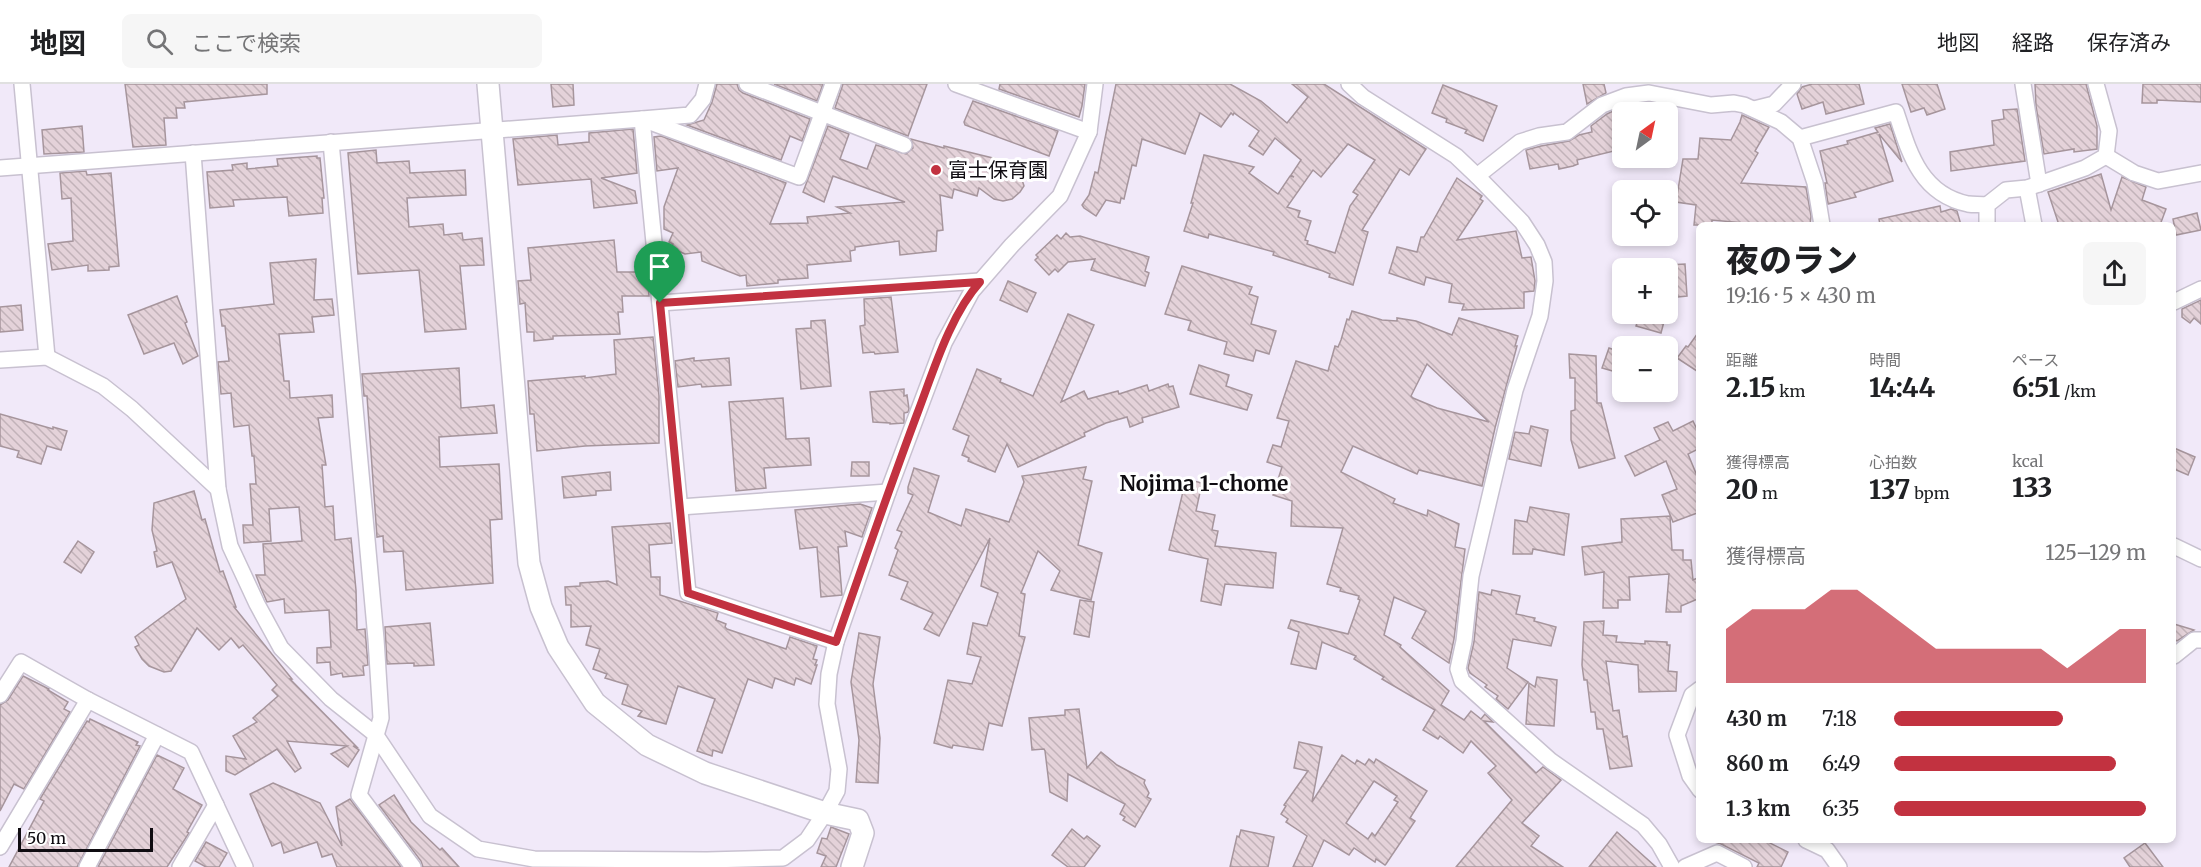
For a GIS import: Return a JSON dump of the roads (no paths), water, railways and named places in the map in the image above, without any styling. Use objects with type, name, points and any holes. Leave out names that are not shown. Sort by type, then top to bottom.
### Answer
[{"type":"street","points":[[22,84],[46,357]]},
{"type":"street","points":[[488,84],[529,563],[541,607],[558,647],[595,703],[647,745],[705,773],[825,813],[858,820],[863,833],[852,867]]},
{"type":"street","points":[[0,168],[690,115],[703,99],[707,84]]},
{"type":"street","points":[[747,84],[904,145]]},
{"type":"street","points":[[642,119],[799,177],[833,84]]},
{"type":"street","points":[[956,84],[1089,132]]},
{"type":"street","points":[[193,153],[218,489],[230,546],[281,648],[331,699],[375,734],[430,816],[478,849],[534,859],[589,863],[706,864],[783,858],[807,840],[837,791],[839,769],[827,704],[829,674],[836,642],[888,492],[944,343],[972,291],[1060,196],[1089,132],[1095,84]]},
{"type":"street","points":[[1349,84],[1363,97],[1456,156],[1522,222],[1537,245],[1544,262],[1545,281],[1540,316],[1515,390],[1471,576],[1464,641],[1458,669],[1462,681],[1551,761],[1643,825],[1659,843],[1672,867]]},
{"type":"street","points":[[1754,109],[1774,104],[1793,84]]},
{"type":"street","points":[[2023,84],[2033,186],[2034,222]]},
{"type":"street","points":[[2096,84],[2109,131],[2106,156]]},
{"type":"street","points":[[1477,176],[1520,142],[1539,136],[1567,132],[1602,105],[1626,96],[1649,93],[1711,105],[1734,103],[1754,109],[1780,122],[1800,138],[1815,183],[1822,222]]},
{"type":"street","points":[[1800,138],[1896,112],[1912,159],[1930,183],[1942,193],[1956,200],[1987,206],[2006,190],[2033,186],[2085,168],[2106,156]]},
{"type":"street","points":[[642,119],[688,593],[836,642]]},
{"type":"street","points":[[331,142],[381,718],[359,795],[413,867]]},
{"type":"street","points":[[2106,156],[2134,173],[2158,181],[2201,173]]},
{"type":"street","points":[[1987,206],[1987,222]]},
{"type":"street","points":[[660,303],[980,282]]},
{"type":"street","points":[[2176,301],[2201,289]]},
{"type":"street","points":[[2,361],[46,357],[103,386],[132,409],[218,489]]},
{"type":"street","points":[[680,507],[888,492]]},
{"type":"street","points":[[2176,547],[2201,559]]},
{"type":"street","points":[[2176,654],[2194,639],[2201,640]]},
{"type":"street","points":[[0,695],[21,662],[88,700],[191,752],[245,867]]},
{"type":"street","points":[[1696,692],[1692,695],[1677,735],[1690,776],[1696,784]]},
{"type":"street","points":[[0,847],[88,700]]},
{"type":"street","points":[[87,867],[157,735]]},
{"type":"street","points":[[180,867],[216,805]]},
{"type":"street","points":[[1813,843],[1827,849],[1839,867]]},
{"type":"street","points":[[1685,867],[1717,853],[1744,867]]},
{"type":"place","name":"富士保育園","points":[[936,170]]},
{"type":"district","name":"Nojima 1-chome","points":[[1204,484]]}]
